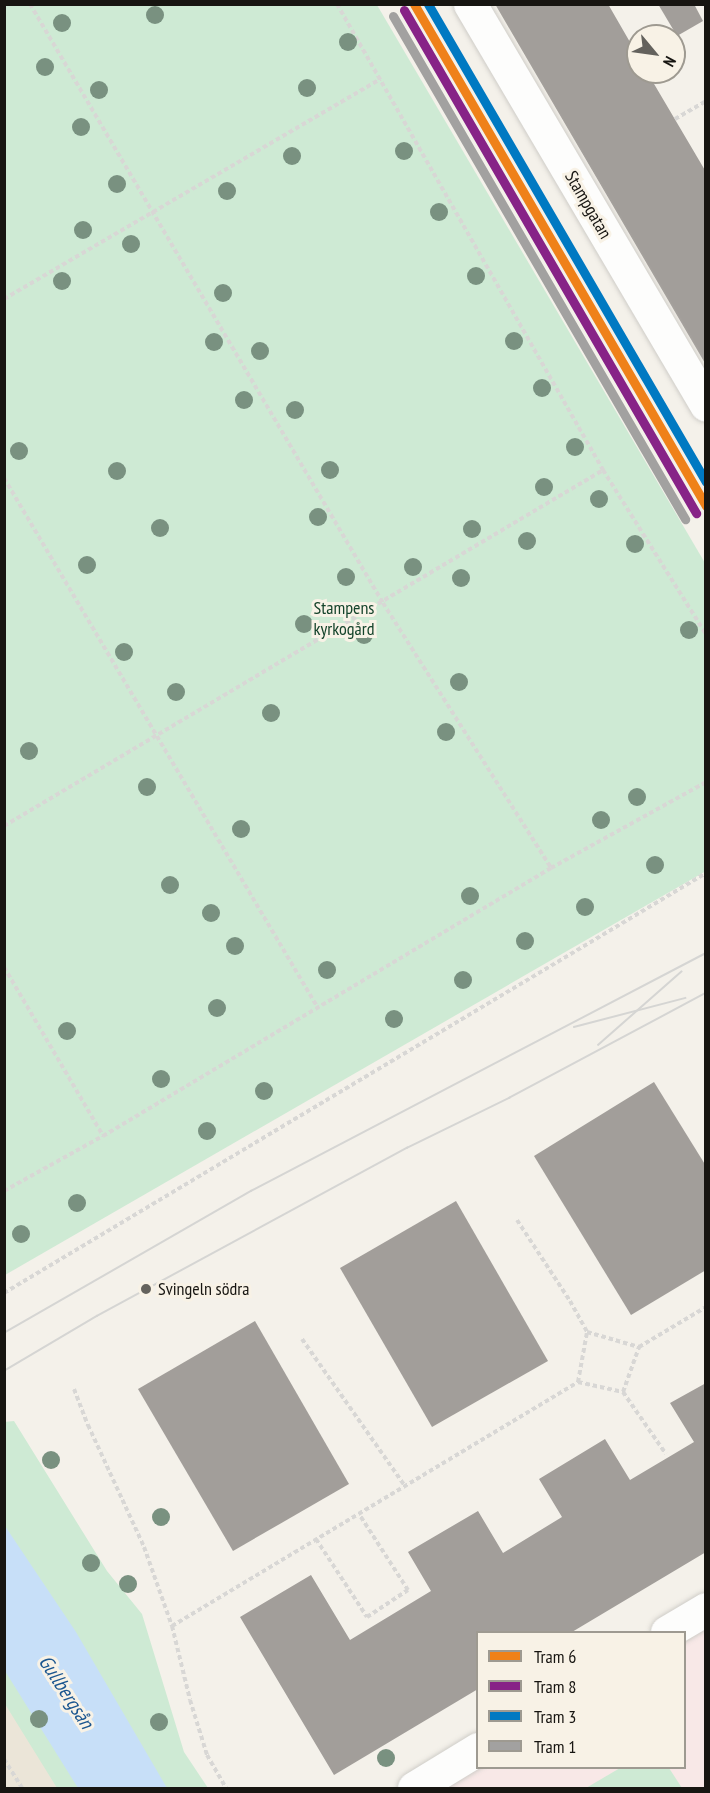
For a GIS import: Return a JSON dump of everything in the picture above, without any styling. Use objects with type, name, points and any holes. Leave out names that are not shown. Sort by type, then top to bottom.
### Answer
[{"type":"street","name":"Stampgatan","points":[[470,4],[705,405]]},
{"type":"street","points":[[669,1631],[705,1609]]},
{"type":"street","points":[[414,1788],[476,1750]]},
{"type":"path","points":[[30,4],[383,603],[551,868]]},
{"type":"path","points":[[338,4],[603,470],[705,634]]},
{"type":"path","points":[[4,299],[380,79]]},
{"type":"path","points":[[675,119],[705,101]]},
{"type":"path","points":[[4,826],[155,735],[383,603],[603,470]]},
{"type":"path","points":[[4,478],[318,1008]]},
{"type":"path","points":[[4,1191],[104,1136],[551,868],[705,782]]},
{"type":"path","points":[[4,1293],[705,873]]},
{"type":"path","points":[[4,966],[104,1136]]},
{"type":"path","points":[[517,1220],[570,1301],[587,1332],[578,1383]]},
{"type":"path","points":[[623,1392],[639,1347],[705,1307]]},
{"type":"path","points":[[587,1332],[639,1347]]},
{"type":"path","points":[[302,1339],[405,1486]]},
{"type":"path","points":[[172,1626],[578,1383],[623,1392],[666,1454]]},
{"type":"path","points":[[74,1389],[144,1547],[172,1626],[190,1700],[207,1755],[226,1788]]},
{"type":"path","points":[[316,1539],[367,1617],[408,1590],[359,1514]]},
{"type":"path","points":[[4,1759],[22,1788]]},
{"type":"shaded area","points":[[705,1626],[705,1788],[443,1788],[476,1769],[686,1769],[686,1638]]},
{"type":"shaded area","points":[[5,1671],[78,1788],[5,1788]]},
{"type":"green space","name":"Stampens kyrkogård","points":[[5,4],[377,5],[705,563],[706,871],[5,1275]]},
{"type":"green space","points":[[14,1421],[107,1571],[142,1614],[184,1752],[208,1788],[57,1788],[5,1704],[4,1422]]},
{"type":"green space","points":[[618,1769],[670,1769],[682,1788],[586,1788]]},
{"type":"water","name":"Gullbergsån","points":[[5,1526],[76,1632],[167,1788],[78,1788],[5,1671]]},
{"type":"building","points":[[495,4],[608,4],[626,35],[626,84],[654,84],[706,172],[706,365]]},
{"type":"building","points":[[658,4],[694,4],[703,21],[686,31],[686,24],[670,24]]},
{"type":"building","points":[[654,1082],[706,1166],[706,1270],[631,1315],[534,1156]]},
{"type":"building","points":[[456,1201],[548,1361],[432,1427],[340,1268]]},
{"type":"building","points":[[255,1321],[349,1484],[233,1551],[138,1389]]},
{"type":"building","points":[[706,1383],[706,1552],[574,1631],[476,1631],[476,1690],[334,1775],[240,1617],[311,1575],[350,1640],[431,1591],[408,1552],[478,1511],[503,1553],[562,1517],[539,1479],[605,1439],[630,1480],[694,1442],[670,1403]]},
{"type":"tram line","name":"6","points":[[414,4],[706,506]]},
{"type":"tram line","name":"3","points":[[428,4],[706,482]]},
{"type":"tram line","name":"8","points":[[404,10],[696,513]]},
{"type":"tram line","name":"1","points":[[393,16],[685,519]]},
{"type":"tram line","points":[[4,1333],[251,1191],[706,953]]},
{"type":"tram line","points":[[598,1045],[681,972]]},
{"type":"tram line","points":[[4,1371],[97,1316],[407,1148],[509,1098],[706,993]]},
{"type":"tram line","points":[[574,1027],[685,998]]},
{"type":"place","name":"Svingeln södra","points":[[146,1289]]}]
